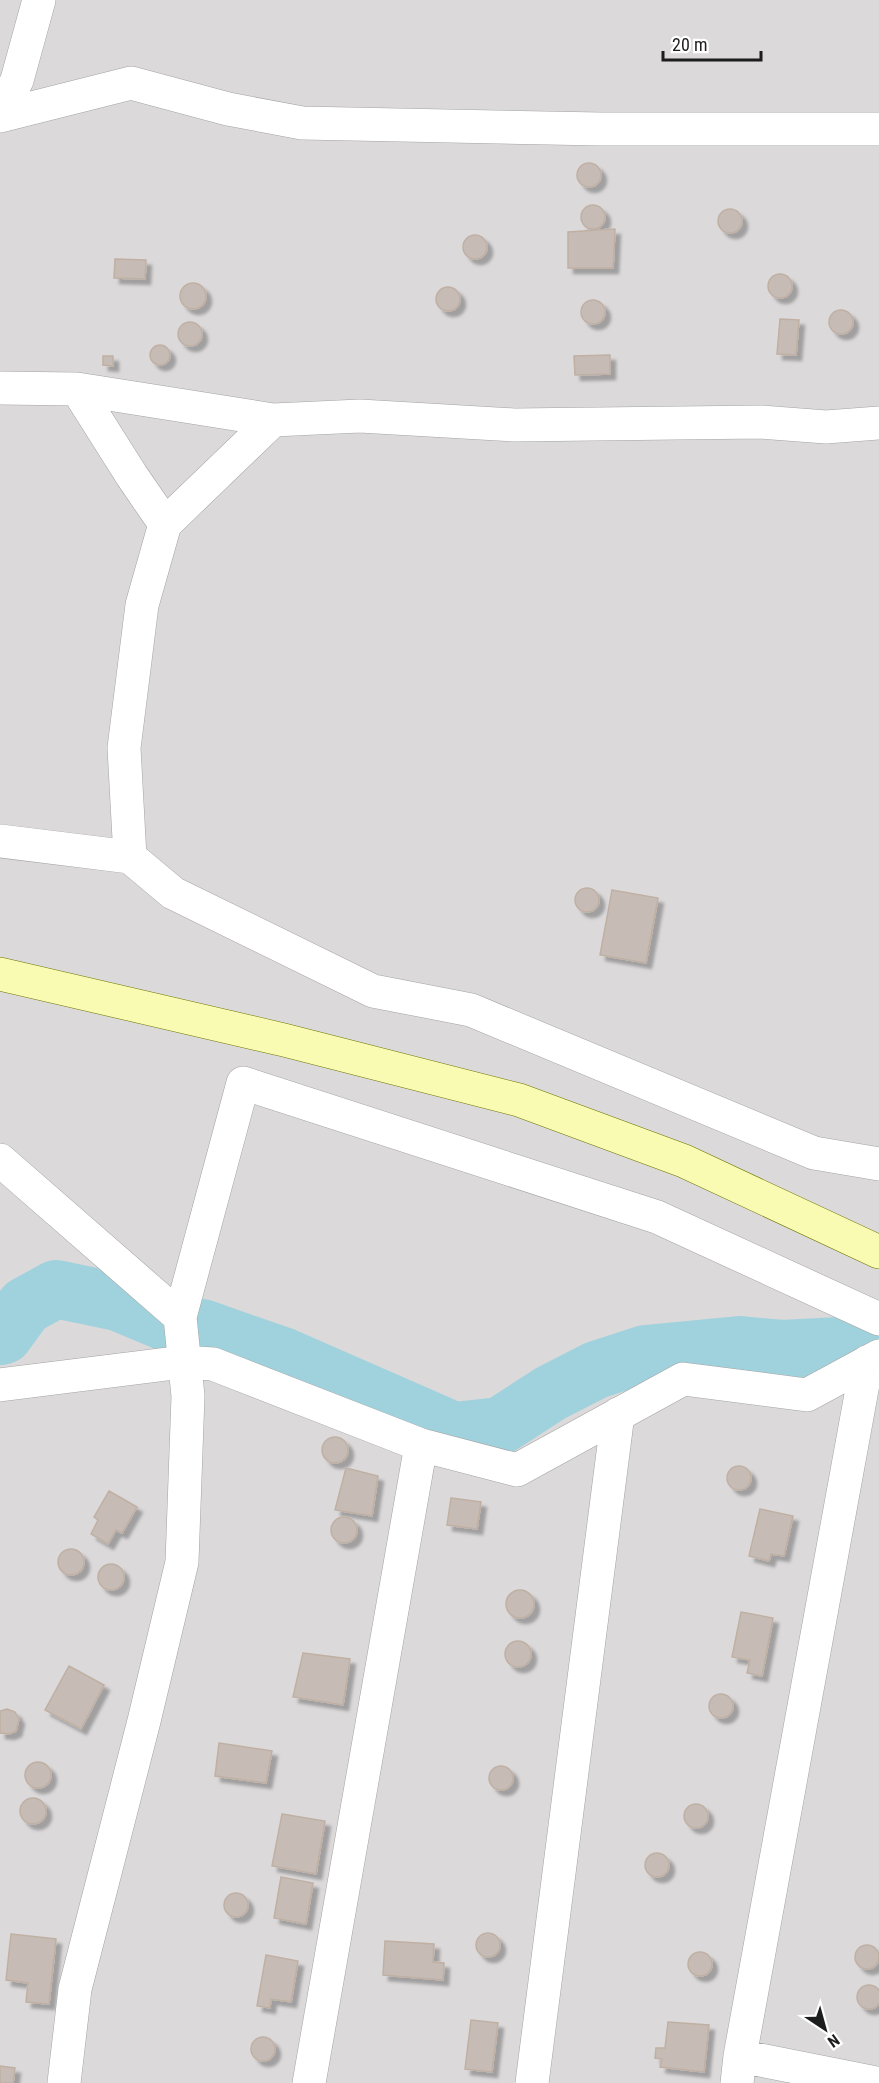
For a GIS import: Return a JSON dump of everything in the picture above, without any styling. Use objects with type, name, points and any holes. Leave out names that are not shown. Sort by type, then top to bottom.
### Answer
[{"type":"street","points":[[0,115],[17,80],[39,0]]},
{"type":"street","points":[[0,115],[131,83],[228,109],[302,123],[600,129],[879,129]]},
{"type":"street","points":[[0,388],[77,389],[273,420],[360,416],[514,425],[761,422],[826,427],[879,423]]},
{"type":"street","points":[[77,389],[165,524]]},
{"type":"street","points":[[130,857],[124,748],[142,605],[165,524],[273,420]]},
{"type":"street","points":[[0,841],[130,857],[173,892],[373,991],[471,1010],[814,1153],[879,1164]]},
{"type":"street","points":[[0,974],[284,1040],[519,1100],[684,1161],[879,1252]]},
{"type":"street","points":[[64,2083],[75,1989],[182,1562],[188,1396],[180,1317],[243,1083],[657,1217],[879,1319]]},
{"type":"street","points":[[0,1160],[180,1317]]},
{"type":"street","points":[[0,1385],[183,1362],[213,1364],[420,1445],[517,1470],[683,1379],[807,1395],[872,1377],[739,2069],[876,2074]]},
{"type":"street","points":[[532,2083],[618,1414]]},
{"type":"street","points":[[309,2083],[420,1445]]},
{"type":"shaded area","points":[[0,0],[879,0],[879,2083],[0,2083]]},
{"type":"building","points":[[589,163],[598,166],[601,175],[598,184],[589,187],[580,184],[577,175],[580,166]]},
{"type":"building","points":[[593,205],[602,208],[605,217],[602,226],[593,229],[584,226],[581,217],[584,208]]},
{"type":"building","points":[[730,209],[739,212],[742,221],[739,230],[730,233],[721,230],[718,221],[721,212]]},
{"type":"building","points":[[615,229],[613,268],[568,268],[568,232]]},
{"type":"building","points":[[475,235],[484,238],[487,247],[484,256],[475,259],[466,256],[463,247],[466,238]]},
{"type":"building","points":[[115,259],[146,260],[145,279],[114,278]]},
{"type":"building","points":[[780,274],[789,277],[792,286],[789,295],[780,298],[771,295],[768,286],[771,277]]},
{"type":"building","points":[[193,283],[202,287],[206,296],[202,305],[193,309],[184,305],[180,296],[184,287]]},
{"type":"building","points":[[448,287],[457,290],[460,299],[457,308],[448,311],[439,308],[436,299],[439,290]]},
{"type":"building","points":[[593,300],[602,303],[605,312],[602,321],[593,324],[584,321],[581,312],[584,303]]},
{"type":"building","points":[[841,310],[850,313],[853,322],[850,331],[841,334],[832,331],[829,322],[832,313]]},
{"type":"building","points":[[780,319],[799,320],[796,355],[777,354]]},
{"type":"building","points":[[190,322],[199,325],[202,334],[199,343],[190,346],[181,343],[178,334],[181,325]]},
{"type":"building","points":[[160,345],[167,348],[170,355],[167,362],[160,365],[153,362],[150,355],[153,348]]},
{"type":"building","points":[[610,355],[610,374],[575,375],[574,356]]},
{"type":"building","points":[[103,356],[113,356],[113,366],[103,365]]},
{"type":"building","points":[[587,888],[596,891],[599,900],[596,909],[587,912],[578,909],[575,900],[578,891]]},
{"type":"building","points":[[612,890],[658,898],[646,963],[600,955]]},
{"type":"building","points":[[335,1437],[344,1441],[348,1450],[344,1459],[335,1463],[326,1459],[322,1450],[326,1441]]},
{"type":"building","points":[[739,1466],[748,1469],[751,1478],[748,1487],[739,1490],[730,1487],[727,1478],[730,1469]]},
{"type":"building","points":[[346,1468],[378,1476],[372,1516],[335,1510]]},
{"type":"building","points":[[109,1491],[137,1507],[122,1533],[116,1530],[108,1544],[91,1534],[98,1520],[94,1517]]},
{"type":"building","points":[[451,1498],[481,1502],[477,1529],[447,1525]]},
{"type":"building","points":[[760,1509],[793,1516],[784,1556],[771,1554],[769,1561],[749,1556]]},
{"type":"building","points":[[344,1517],[353,1521],[357,1530],[353,1539],[344,1543],[335,1539],[331,1530],[335,1521]]},
{"type":"building","points":[[71,1549],[80,1553],[84,1562],[80,1571],[71,1575],[62,1571],[58,1562],[62,1553]]},
{"type":"building","points":[[111,1564],[120,1568],[124,1577],[120,1586],[111,1590],[102,1586],[98,1577],[102,1568]]},
{"type":"building","points":[[520,1590],[530,1594],[534,1604],[530,1614],[520,1618],[510,1614],[506,1604],[510,1594]]},
{"type":"building","points":[[741,1612],[773,1618],[762,1676],[747,1673],[750,1660],[732,1657]]},
{"type":"building","points":[[518,1641],[527,1645],[531,1654],[527,1663],[518,1667],[509,1663],[505,1654],[509,1645]]},
{"type":"building","points":[[303,1653],[350,1659],[343,1705],[293,1697]]},
{"type":"building","points":[[69,1666],[104,1685],[81,1729],[45,1710]]},
{"type":"building","points":[[721,1694],[730,1697],[733,1706],[730,1715],[721,1718],[712,1715],[709,1706],[712,1697]]},
{"type":"building","points":[[7,1709],[15,1712],[19,1719],[16,1731],[9,1734],[0,1733],[0,1711]]},
{"type":"building","points":[[219,1743],[272,1751],[266,1783],[215,1776]]},
{"type":"building","points":[[38,1762],[47,1766],[51,1775],[47,1784],[38,1788],[29,1784],[25,1775],[29,1766]]},
{"type":"building","points":[[501,1766],[510,1769],[513,1778],[510,1787],[501,1790],[492,1787],[489,1778],[492,1769]]},
{"type":"building","points":[[33,1798],[42,1802],[46,1811],[42,1820],[33,1824],[24,1820],[20,1811],[24,1802]]},
{"type":"building","points":[[696,1804],[705,1807],[708,1816],[705,1825],[696,1828],[687,1825],[684,1816],[687,1807]]},
{"type":"building","points":[[282,1814],[325,1821],[316,1874],[272,1866]]},
{"type":"building","points":[[657,1853],[666,1856],[669,1865],[666,1874],[657,1877],[648,1874],[645,1865],[648,1856]]},
{"type":"building","points":[[281,1877],[313,1883],[306,1924],[274,1918]]},
{"type":"building","points":[[236,1893],[245,1896],[248,1905],[245,1914],[236,1917],[227,1914],[224,1905],[227,1896]]},
{"type":"building","points":[[488,1933],[497,1936],[500,1945],[497,1954],[488,1957],[479,1954],[476,1945],[479,1936]]},
{"type":"building","points":[[11,1934],[56,1939],[49,2004],[26,2002],[28,1983],[6,1980]]},
{"type":"building","points":[[385,1941],[434,1944],[433,1962],[444,1963],[443,1980],[383,1975]]},
{"type":"building","points":[[867,1945],[876,1948],[879,1957],[876,1966],[867,1969],[858,1966],[855,1957],[858,1948]]},
{"type":"building","points":[[700,1952],[709,1955],[712,1964],[709,1973],[700,1976],[691,1973],[688,1964],[691,1955]]},
{"type":"building","points":[[266,1955],[298,1961],[291,2002],[271,1999],[270,2008],[257,2006]]},
{"type":"building","points":[[869,1985],[874,1986],[880,1992],[880,2002],[874,2008],[869,2009],[864,2008],[858,2002],[857,1997],[858,1992],[864,1986]]},
{"type":"building","points":[[471,2020],[498,2023],[492,2072],[465,2069]]},
{"type":"building","points":[[668,2022],[709,2025],[704,2072],[660,2067],[662,2059],[655,2058],[656,2048],[665,2048]]},
{"type":"building","points":[[263,2037],[272,2040],[275,2049],[272,2058],[263,2061],[254,2058],[251,2049],[254,2040]]},
{"type":"building","points":[[0,2066],[15,2068],[13,2083],[0,2083]]},
{"type":"waterway","points":[[0,1336],[4,1335],[25,1306],[56,1289],[118,1302],[168,1323]]},
{"type":"waterway","points":[[202,1328],[285,1357],[454,1431],[500,1426],[551,1393],[596,1370],[645,1354],[739,1345],[782,1349],[859,1345]]}]
